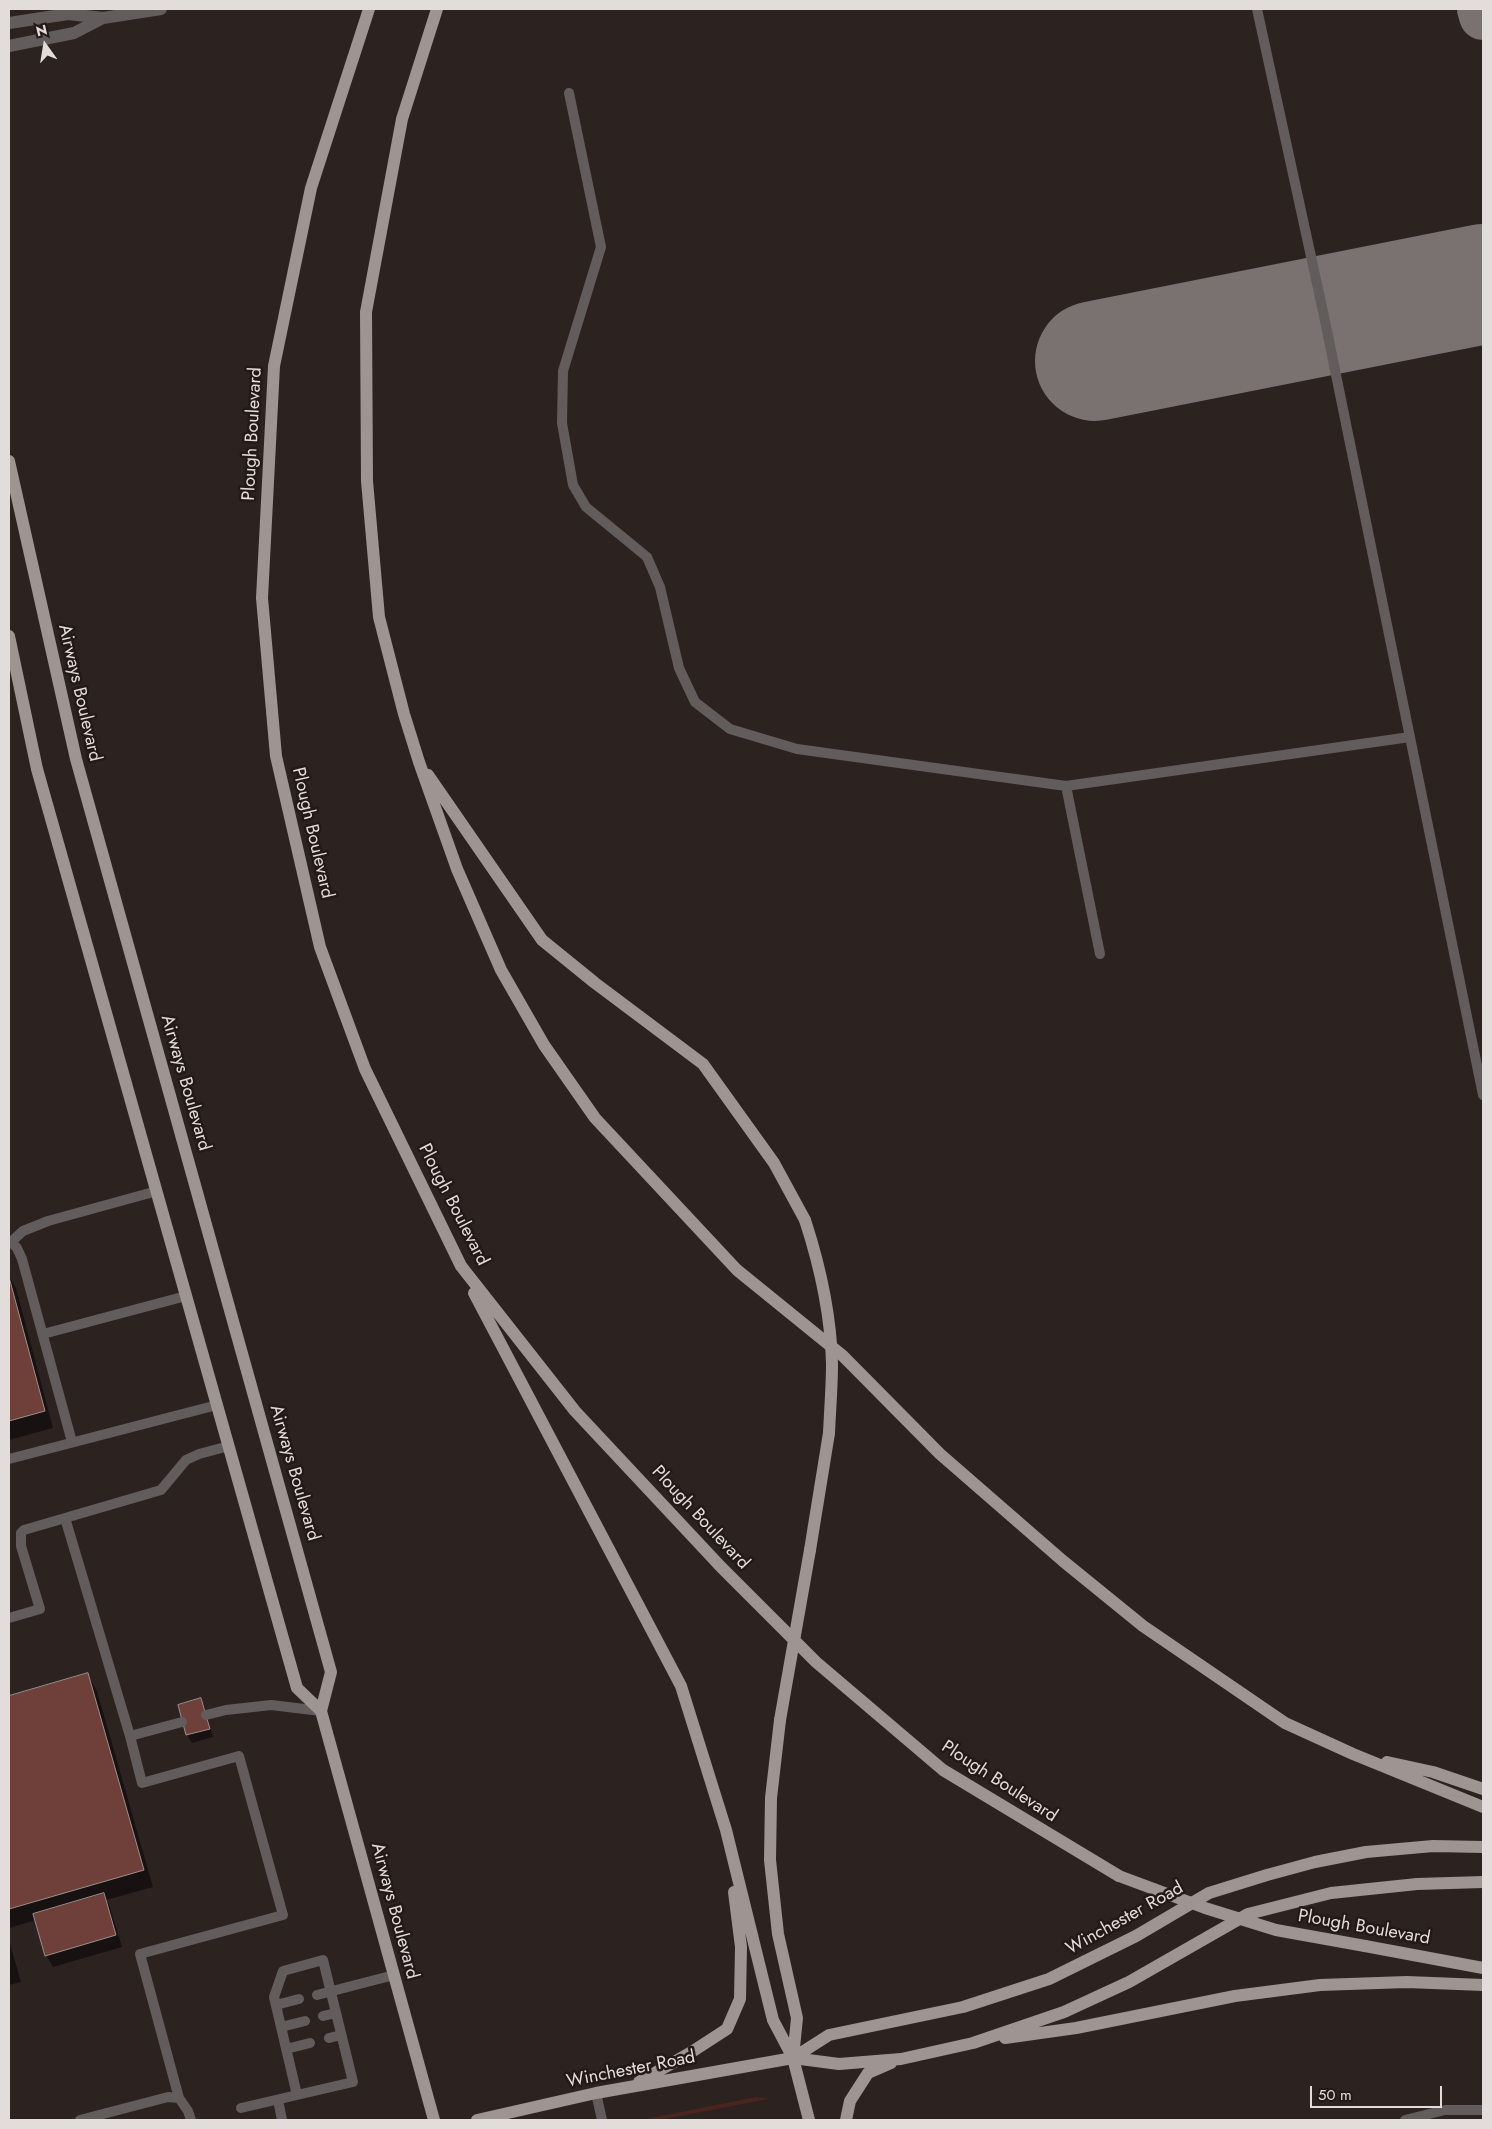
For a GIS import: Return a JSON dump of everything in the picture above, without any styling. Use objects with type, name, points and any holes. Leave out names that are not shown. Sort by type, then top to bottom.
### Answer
[{"type":"main road","name":"Plough Boulevard","points":[[370,9],[311,188],[274,366],[262,598],[276,756],[320,947],[365,1069],[461,1266],[575,1411],[721,1567],[816,1662],[943,1770],[1119,1876],[1205,1908],[1276,1930],[1483,1968]]},
{"type":"main road","points":[[437,9],[402,119],[366,312],[367,481],[379,617],[418,762],[457,869],[501,970],[544,1044],[595,1118],[737,1270],[843,1356],[940,1454],[1063,1561],[1142,1626],[1285,1723],[1353,1754],[1483,1808]]},
{"type":"main road","name":"Airways Boulevard","points":[[9,461],[76,759],[332,1672],[322,1711],[434,2120]]},
{"type":"main road","points":[[9,636],[37,769],[297,1688],[322,1711]]},
{"type":"main road","points":[[418,762],[542,940],[595,983],[703,1064],[774,1162],[805,1220],[818,1260],[828,1314],[832,1363],[829,1433],[780,1720],[771,1798],[770,1860],[778,1934],[797,2018],[793,2058]]},
{"type":"main road","points":[[461,1266],[681,1686],[726,1830],[772,2020],[793,2058],[809,2120]]},
{"type":"main road","points":[[1353,1754],[1433,1772],[1483,1789]]},
{"type":"main road","points":[[630,2087],[690,2053],[727,2029],[740,2000],[741,1947],[726,1830]]},
{"type":"main road","name":"Winchester Road","points":[[793,2058],[829,2035],[963,2007],[1049,1979],[1136,1936],[1209,1892],[1315,1862],[1366,1852],[1433,1846],[1483,1847]]},
{"type":"main road","name":"Winchester Road","points":[[476,2120],[596,2093],[793,2058],[839,2064],[901,2058],[973,2043],[1080,2005],[1129,1982],[1248,1914],[1331,1892],[1417,1884],[1483,1882]]},
{"type":"main road","points":[[973,2043],[1076,2028],[1235,1996],[1320,1985],[1407,1982],[1483,1986]]},
{"type":"main road","points":[[846,2120],[850,2101],[868,2073],[901,2058]]},
{"type":"street","points":[[9,23],[68,14],[103,18],[161,9]]},
{"type":"street","points":[[9,46],[74,33],[103,18]]},
{"type":"lane","points":[[1257,9],[1322,306],[1483,1095]]},
{"type":"lane","points":[[569,93],[601,247],[563,372],[562,423],[573,485],[586,506],[647,557],[660,587],[680,668],[695,702],[730,729],[797,749],[1066,786],[1410,736]]},
{"type":"lane","points":[[1066,786],[1100,954]]},
{"type":"lane","points":[[72,1442],[22,1259],[17,1248],[10,1242],[23,1231],[48,1221],[156,1191]]},
{"type":"lane","points":[[43,1334],[186,1296]]},
{"type":"lane","points":[[9,1459],[217,1405]]},
{"type":"lane","points":[[9,1618],[40,1608],[21,1546],[21,1533],[30,1527],[162,1490],[175,1471],[186,1460],[199,1454],[229,1446]]},
{"type":"lane","points":[[65,1518],[130,1736],[142,1783],[239,1756],[283,1915],[140,1954],[179,2098],[188,2111],[191,2120]]},
{"type":"lane","points":[[206,1715],[226,1710],[272,1705],[322,1711]]},
{"type":"lane","points":[[130,1736],[182,1722]]},
{"type":"lane","points":[[241,2108],[278,2100],[353,2082],[323,1960],[283,1971],[274,1997],[297,2095]]},
{"type":"lane","points":[[318,1994],[394,1975]]},
{"type":"lane","points":[[276,2005],[299,1999]]},
{"type":"lane","points":[[323,2016],[336,2013]]},
{"type":"lane","points":[[281,2027],[305,2021]]},
{"type":"lane","points":[[329,2038],[341,2035]]},
{"type":"lane","points":[[286,2049],[310,2043]]},
{"type":"lane","points":[[596,2093],[602,2120]]},
{"type":"lane","points":[[80,2120],[168,2097],[179,2098]]},
{"type":"lane","points":[[278,2100],[282,2120]]},
{"type":"lane","points":[[1405,2120],[1445,2110],[1483,2110]]},
{"type":"shaded area","points":[[756,2097],[768,2099],[659,2120],[641,2120]]},
{"type":"building","points":[[9,1277],[45,1411],[9,1421]]},
{"type":"building","points":[[88,1673],[144,1870],[9,1909],[9,1696]]},
{"type":"building","points":[[201,1698],[210,1729],[186,1735],[178,1705]]},
{"type":"building","points":[[104,1893],[116,1935],[45,1956],[33,1914]]},
{"type":"taxiway","points":[[1481,9],[1483,16]]},
{"type":"runway","points":[[1095,361],[1483,284]]}]
